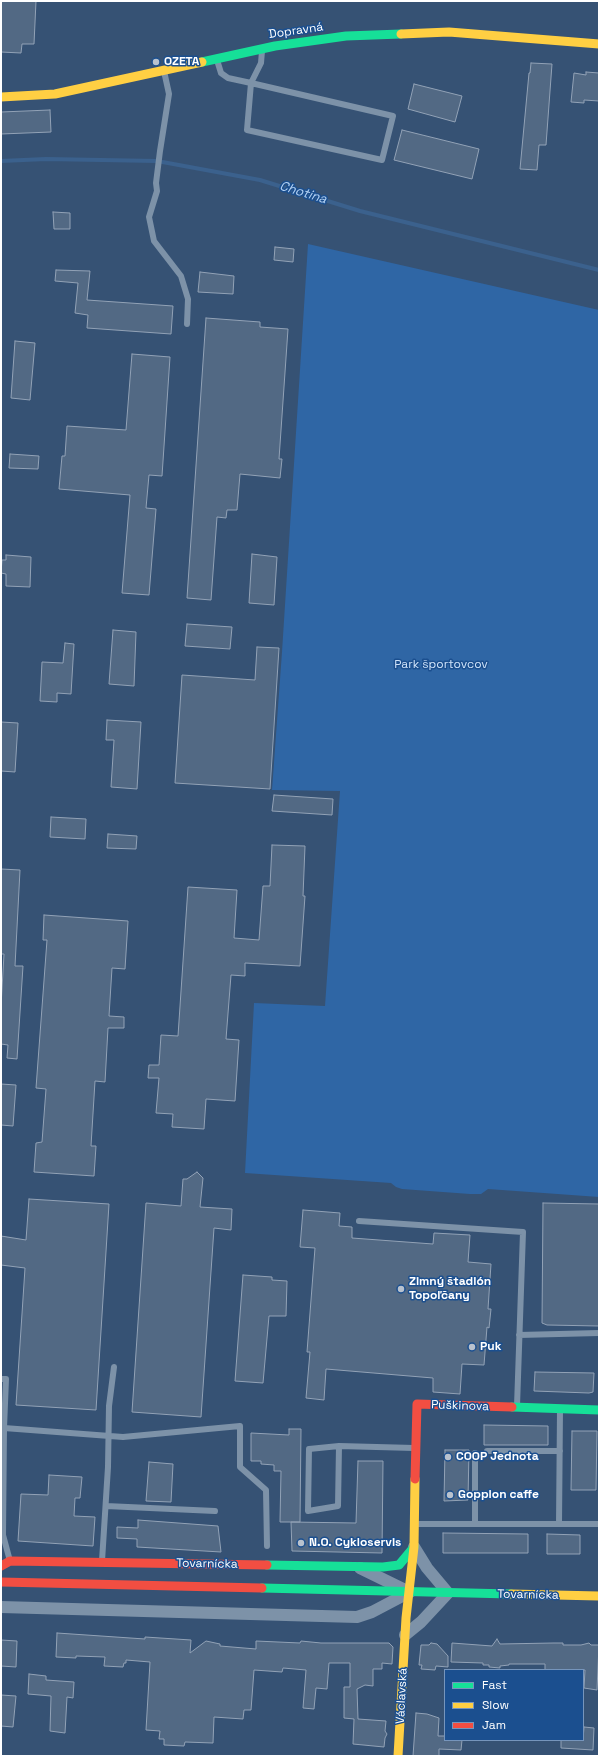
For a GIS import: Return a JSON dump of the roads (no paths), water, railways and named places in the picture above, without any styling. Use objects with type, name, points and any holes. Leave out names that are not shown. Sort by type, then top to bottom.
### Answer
[{"type":"street","name":"Dopravná","points":[[1,97],[55,94],[262,49],[346,36],[449,32],[599,44]]},
{"type":"street","name":"Puškinova","points":[[410,1592],[414,1547],[417,1404],[599,1410]]},
{"type":"street","points":[[359,1568],[383,1568],[399,1565],[414,1547],[427,1568],[448,1593],[421,1622],[405,1635]]},
{"type":"street","name":"Tovarnícka","points":[[1,1566],[10,1561],[359,1568],[410,1592]]},
{"type":"street","name":"Tovarnícka","points":[[1,1582],[599,1596]]},
{"type":"street","name":"Tovarnícka","points":[[1,1607],[357,1617],[372,1612],[410,1592]]},
{"type":"street","name":"Václavská","points":[[398,1756],[405,1635],[410,1592]]},
{"type":"lane","points":[[217,59],[221,73],[228,78],[251,84],[393,116],[382,160],[247,130],[251,84],[261,63],[262,49]]},
{"type":"lane","points":[[164,71],[169,94],[156,183],[157,191],[150,217],[154,241],[181,276],[188,299],[187,324]]},
{"type":"lane","points":[[359,1221],[523,1232],[517,1408]]},
{"type":"lane","points":[[520,1335],[599,1333]]},
{"type":"lane","points":[[102,1562],[110,1406],[114,1366]]},
{"type":"lane","points":[[1,1379],[6,1379],[2,1494],[3,1535],[10,1561]]},
{"type":"lane","points":[[558,1524],[560,1409]]},
{"type":"lane","points":[[4,1428],[123,1437],[240,1426],[240,1467],[266,1490],[267,1546]]},
{"type":"lane","points":[[339,1446],[338,1506],[308,1511],[309,1449],[339,1446],[416,1448]]},
{"type":"lane","points":[[487,1451],[560,1451]]},
{"type":"lane","points":[[475,1453],[475,1524]]},
{"type":"lane","points":[[106,1506],[215,1511]]},
{"type":"lane","points":[[414,1524],[599,1524]]},
{"type":"waterway","name":"Chotina","points":[[1,161],[46,159],[157,161],[260,180],[360,211],[599,270]]},
{"type":"place","name":"OZETA","points":[[156,62]]},
{"type":"place","name":"Zimný štadión Topoľčany","points":[[401,1289]]},
{"type":"place","name":"Puk","points":[[472,1347]]},
{"type":"place","name":"COOP Jednota","points":[[448,1457]]},
{"type":"place","name":"Goppion caffe","points":[[450,1495]]},
{"type":"place","name":"N.O. Cykloservis","points":[[301,1543]]},
{"type":"park label","name":"Park športovcov","points":[[441,665]]}]
